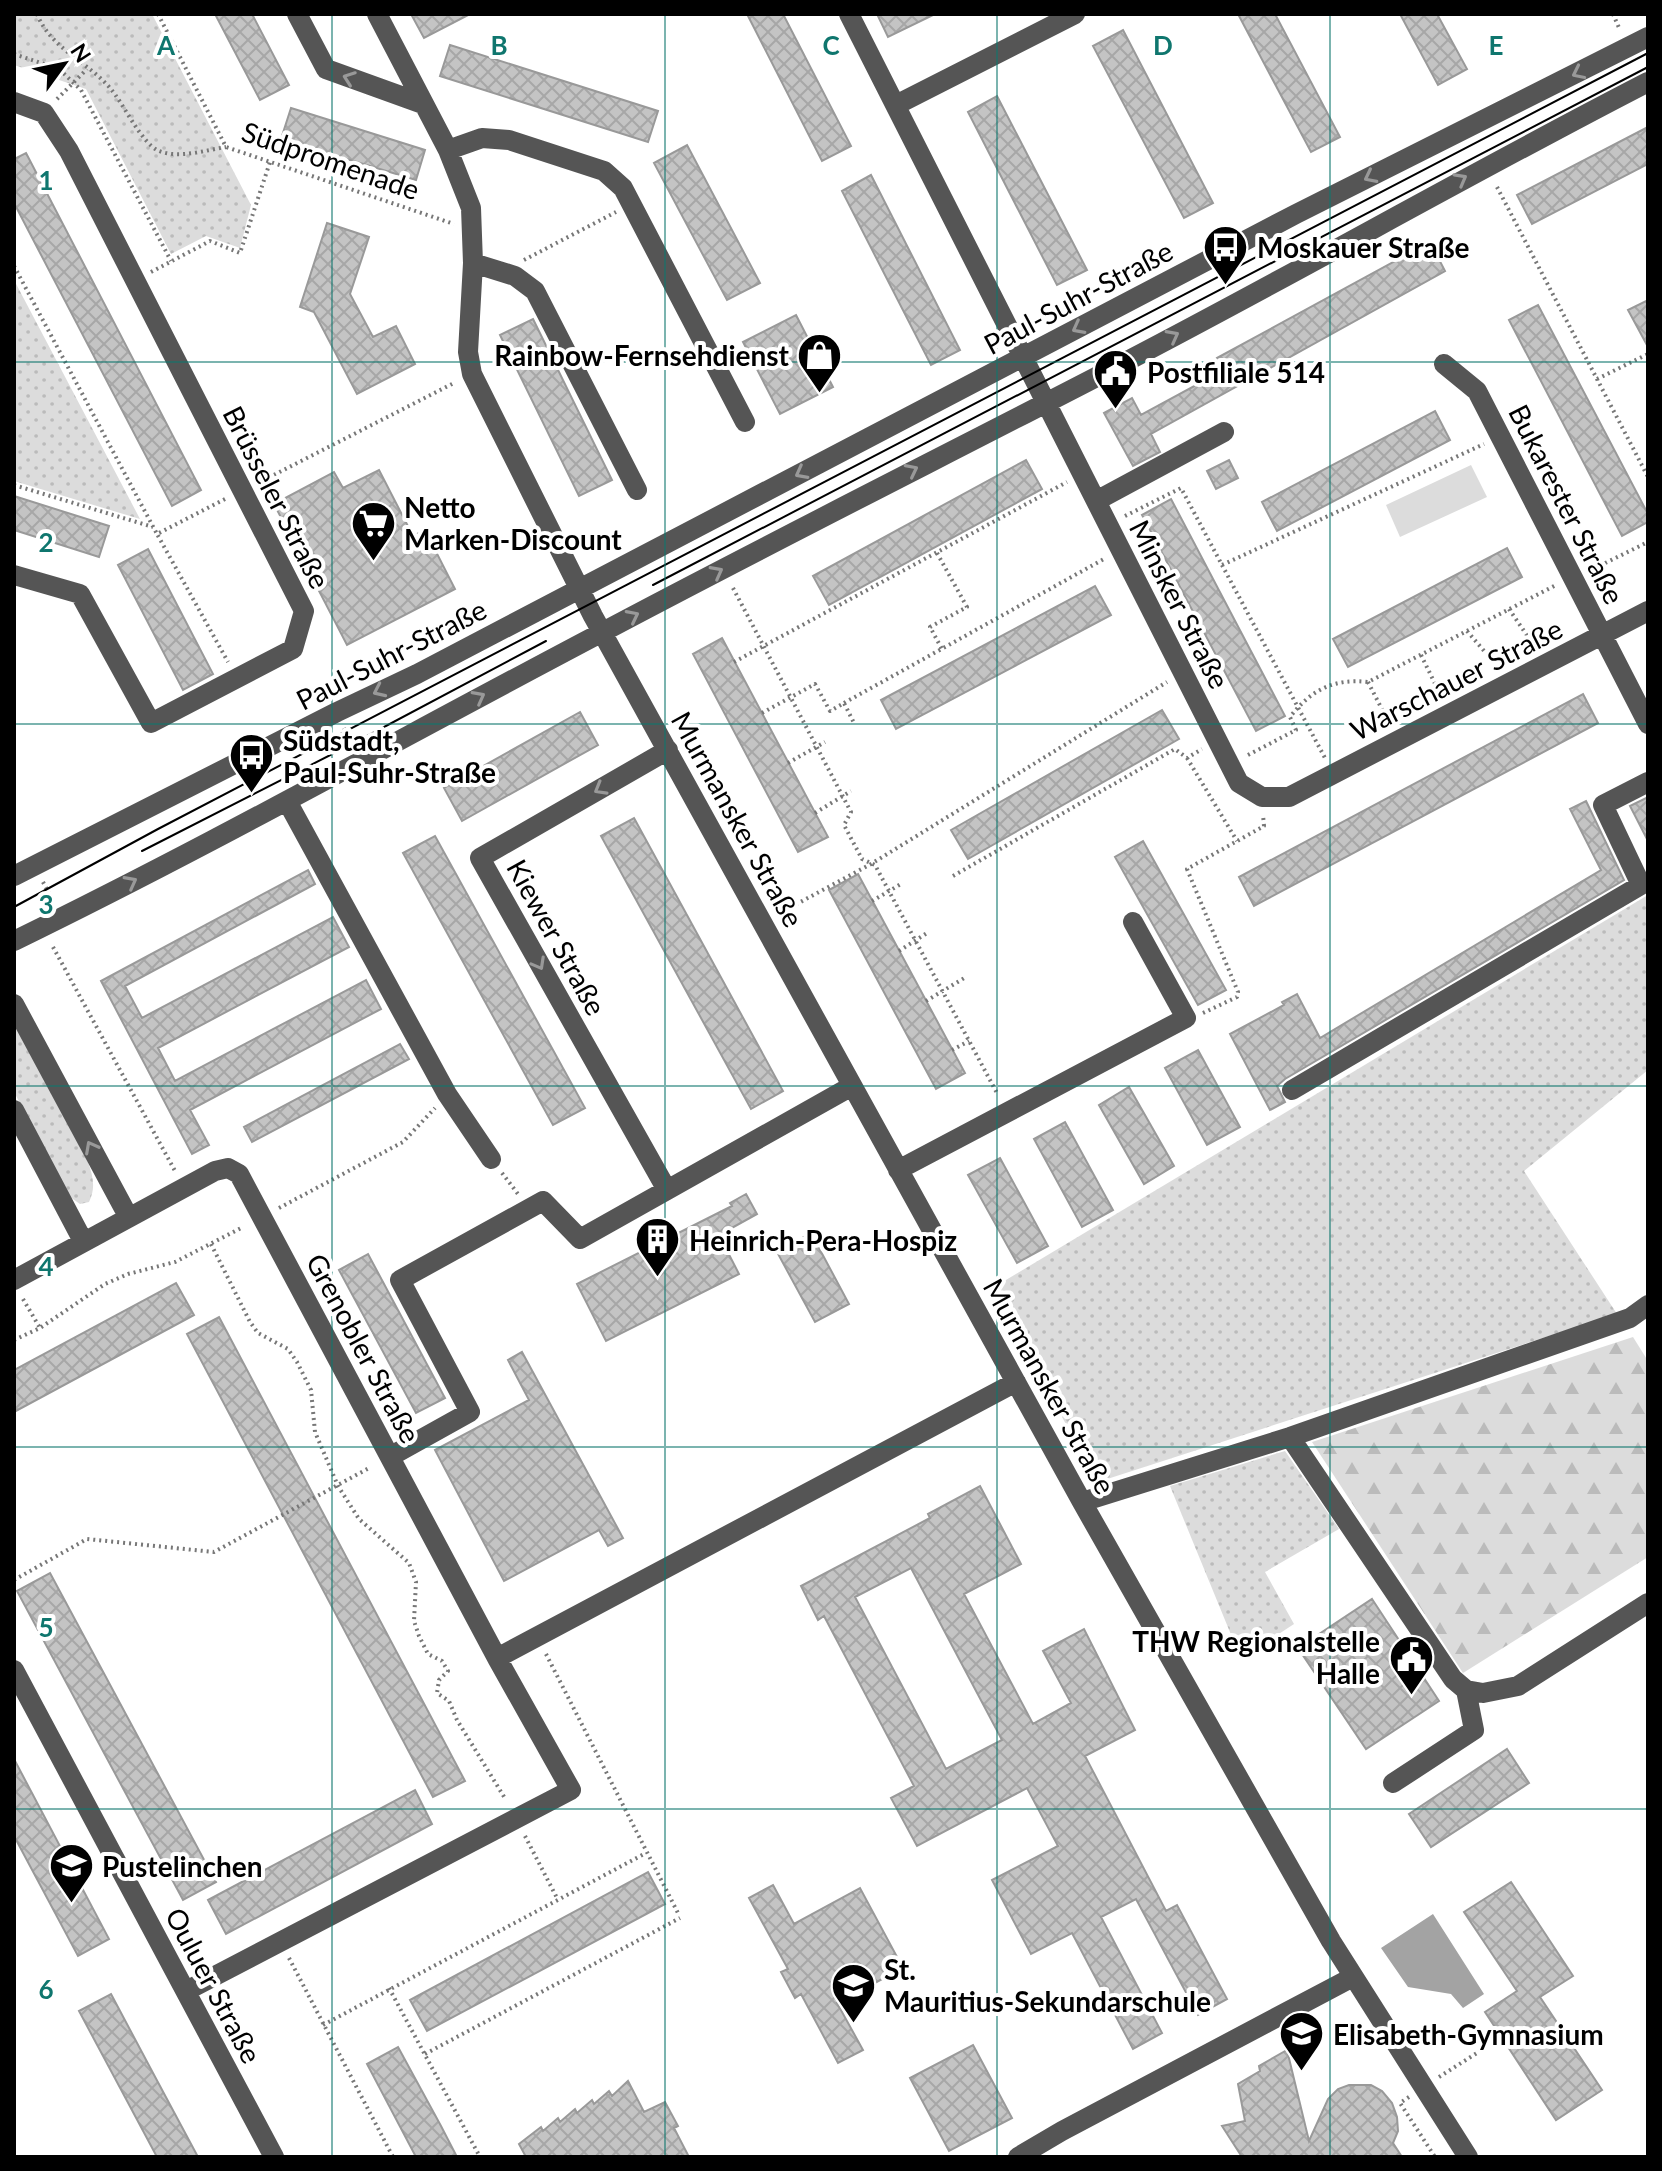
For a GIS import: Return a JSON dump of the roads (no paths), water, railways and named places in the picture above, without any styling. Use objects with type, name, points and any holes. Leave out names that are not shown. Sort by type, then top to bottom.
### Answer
[{"type":"street","points":[[297,14],[326,69],[423,104]]},
{"type":"street","points":[[377,14],[448,150],[471,208],[473,263],[468,352],[472,374],[601,632]]},
{"type":"street","points":[[849,14],[1023,357]]},
{"type":"street","points":[[896,105],[1075,14]]},
{"type":"street","name":"Paul-Suhr-Straße","points":[[14,876],[417,674],[1353,185],[1648,37]]},
{"type":"street","points":[[14,941],[287,801],[601,632],[1305,266],[1485,166],[1648,82]]},
{"type":"street","name":"Brüsseler Straße","points":[[14,102],[44,113],[69,151],[304,611],[293,649],[151,723],[80,594],[14,575]]},
{"type":"street","points":[[448,150],[482,138],[509,140],[604,171],[623,188],[745,422]]},
{"type":"street","points":[[473,263],[515,276],[535,291],[637,490]]},
{"type":"street","name":"Minsker Straße","points":[[1023,357],[1239,783],[1262,797],[1289,797]]},
{"type":"street","name":"Bukarester Straße","points":[[1444,364],[1477,391],[1648,724]]},
{"type":"street","points":[[1096,501],[1224,432]]},
{"type":"street","name":"Warschauer Straße","points":[[1289,797],[1648,611]]},
{"type":"street","name":"Murmansker Straße","points":[[601,632],[1208,1727],[1353,1977],[1468,2157]]},
{"type":"street","name":"Kiewer Straße","points":[[667,1190],[480,858],[668,750]]},
{"type":"street","points":[[1292,1090],[1641,885],[1603,805],[1648,782]]},
{"type":"street","points":[[287,801],[447,1094],[491,1159]]},
{"type":"street","points":[[898,1170],[1186,1018],[1133,922]]},
{"type":"street","points":[[14,1004],[128,1216]]},
{"type":"street","points":[[391,1456],[470,1412],[400,1280],[543,1201],[580,1239],[852,1086]]},
{"type":"street","points":[[14,1110],[83,1241]]},
{"type":"street","name":"Grenobler Straße","points":[[17,1287],[83,1241],[215,1171],[228,1168],[239,1174],[497,1658],[571,1790],[186,1991]]},
{"type":"street","points":[[1082,1502],[1290,1437],[1630,1318],[1648,1305]]},
{"type":"street","points":[[497,1658],[1016,1382]]},
{"type":"street","points":[[1290,1437],[1453,1679],[1466,1690],[1483,1693],[1518,1686],[1648,1603]]},
{"type":"street","name":"Ouluer Straße","points":[[14,1670],[274,2157]]},
{"type":"street","points":[[1393,1783],[1474,1730],[1466,1690]]},
{"type":"street","points":[[1018,2157],[1353,1977]]},
{"type":"tram line","points":[[14,907],[158,829],[1648,53]]},
{"type":"tram line","points":[[653,585],[1648,67]]},
{"type":"tram line","points":[[142,851],[546,641]]},
{"type":"place","name":"Moskauer Straße","points":[[1226,286]]},
{"type":"place","name":"Rainbow-Fernsehdienst","points":[[820,394]]},
{"type":"place","name":"Postfiliale 514","points":[[1116,411]]},
{"type":"place","name":"Netto Marken-Discount","points":[[373,562]]},
{"type":"place","name":"Südstadt, Paul-Suhr-Straße","points":[[252,795]]},
{"type":"place","name":"Heinrich-Pera-Hospiz","points":[[658,1279]]},
{"type":"place","name":"THW Regionalstelle Halle","points":[[1411,1696]]},
{"type":"place","name":"Pustelinchen","points":[[71,1905]]},
{"type":"place","name":"St. Mauritius-Sekundarschule","points":[[853,2024]]},
{"type":"place","name":"Elisabeth-Gymnasium","points":[[1302,2073]]}]
